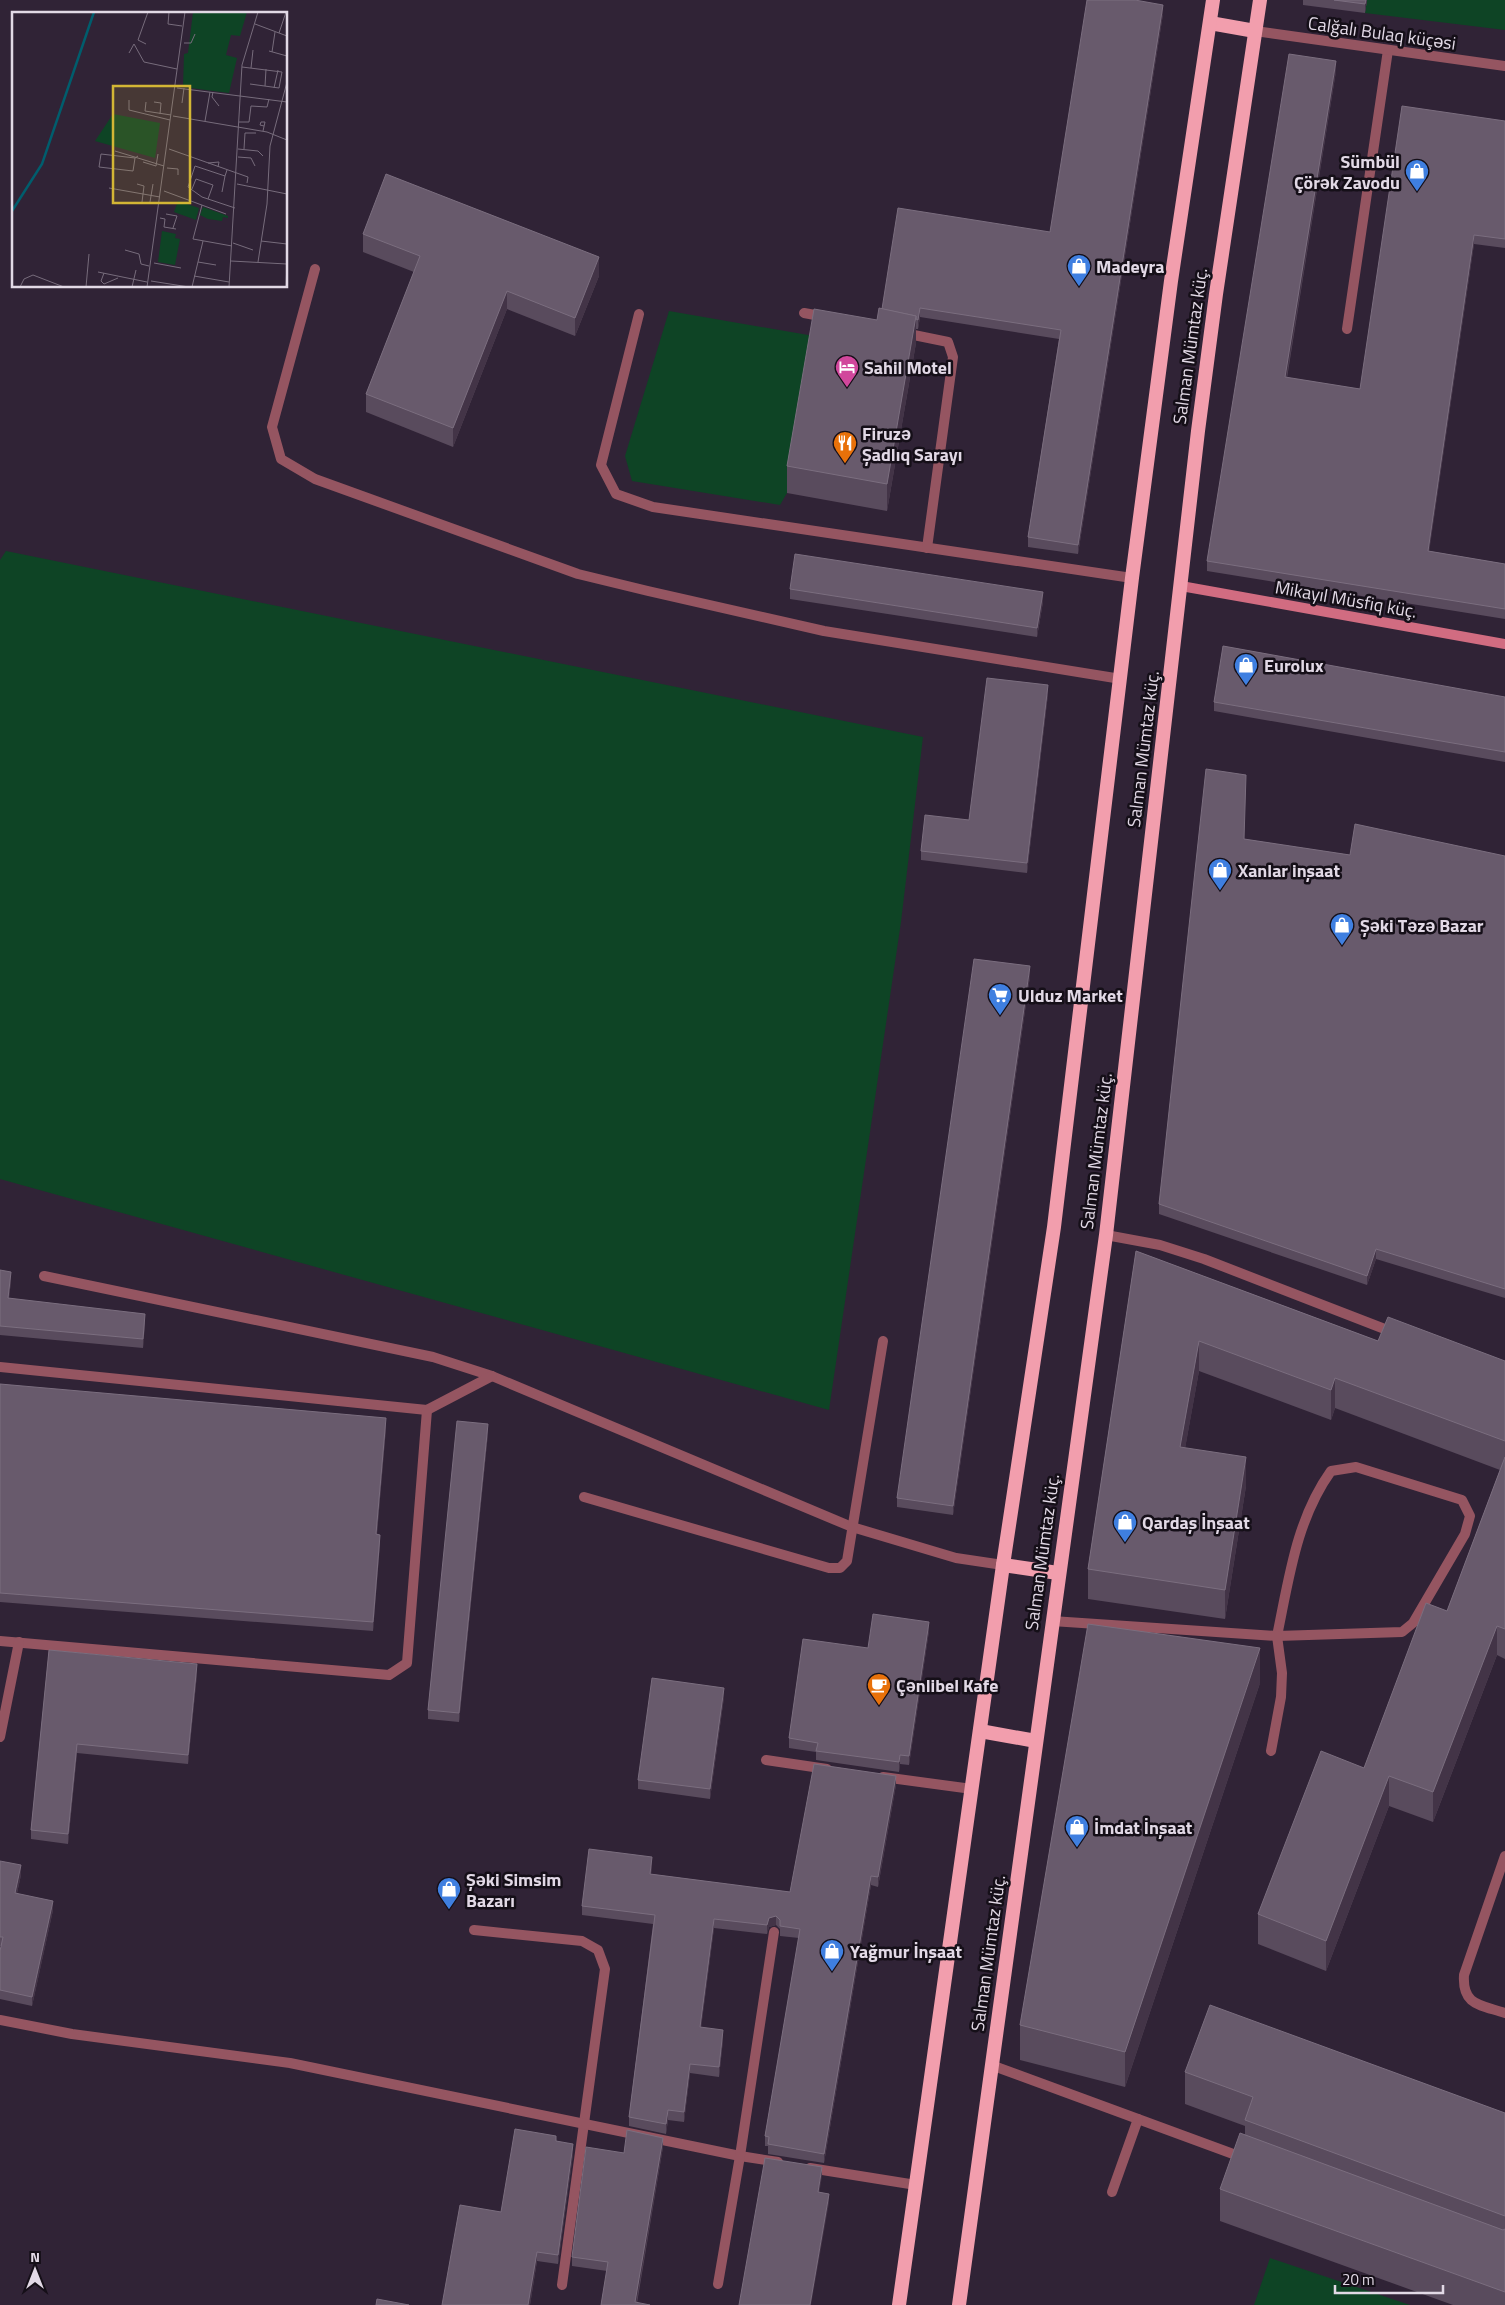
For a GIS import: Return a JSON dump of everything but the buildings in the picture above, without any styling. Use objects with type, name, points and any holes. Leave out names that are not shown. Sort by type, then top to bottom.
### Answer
[{"type":"highway","points":[[899,2305],[1003,1566],[1054,1228],[1132,578],[1171,281],[1213,0]]},
{"type":"highway","name":"Salman Mümtaz küç.","points":[[959,2305],[1058,1573],[1106,1235],[1216,294],[1260,0]]},
{"type":"highway","points":[[1210,23],[1255,31]]},
{"type":"highway","points":[[1003,1566],[1058,1573]]},
{"type":"highway","points":[[980,1731],[1036,1741]]},
{"type":"main road","name":"Mikayıl Müsfiq küç.","points":[[1181,586],[1505,644]]},
{"type":"street","name":"Calğalı Bulaq küçəsi","points":[[1255,31],[1505,66]]},
{"type":"street","points":[[1347,329],[1388,50]]},
{"type":"street","points":[[315,269],[272,427],[281,459],[315,480],[578,574],[824,630],[1121,679]]},
{"type":"street","points":[[804,313],[833,319]]},
{"type":"street","points":[[639,314],[601,465],[616,494],[653,507],[1132,578]]},
{"type":"street","points":[[890,330],[948,342],[953,357],[927,548]]},
{"type":"street","points":[[1106,1235],[1160,1245],[1204,1259],[1405,1337]]},
{"type":"street","points":[[44,1276],[433,1357],[492,1376],[852,1527],[956,1558],[1003,1566]]},
{"type":"street","points":[[584,1496],[829,1568],[840,1568],[847,1561],[883,1341]]},
{"type":"street","points":[[0,1367],[427,1410],[492,1376]]},
{"type":"street","points":[[0,1640],[388,1674],[407,1662],[427,1410]]},
{"type":"street","points":[[1052,1621],[1277,1636],[1402,1632],[1413,1623],[1465,1534],[1470,1516],[1462,1500],[1356,1467],[1331,1471],[1319,1488],[1302,1525],[1277,1636],[1282,1673],[1281,1697],[1271,1751]]},
{"type":"street","points":[[0,1737],[19,1642]]},
{"type":"street","points":[[766,1760],[834,1770]]},
{"type":"street","points":[[874,1775],[972,1789]]},
{"type":"street","points":[[1505,1856],[1464,1975],[1463,1990],[1470,2001],[1505,2013]]},
{"type":"street","points":[[474,1930],[582,1941],[598,1950],[605,1969],[562,2285]]},
{"type":"street","points":[[718,2284],[740,2156],[774,1932]]},
{"type":"street","points":[[0,2020],[72,2034],[290,2063],[740,2156],[916,2185]]},
{"type":"street","points":[[992,2065],[1257,2164]]},
{"type":"street","points":[[1112,2192],[1138,2119]]},
{"type":"green space","points":[[1367,0],[1505,0],[1505,30],[1365,13]]},
{"type":"green space","points":[[669,311],[814,336],[787,493],[780,505],[632,481],[625,456]]},
{"type":"green space","points":[[6,551],[923,737],[901,922],[829,1410],[0,1179],[0,560]]},
{"type":"green space","points":[[1270,2258],[1410,2305],[1254,2305]]},
{"type":"place","name":"Sümbül Çörək Zavodu","points":[[1417,192]]},
{"type":"place","name":"Madeyra","points":[[1079,287]]},
{"type":"place","name":"Sahil Motel","points":[[847,388]]},
{"type":"place","name":"Firuzə Şadlıq Sarayı","points":[[845,464]]},
{"type":"place","name":"Eurolux","points":[[1246,686]]},
{"type":"place","name":"Xanlar inşaat","points":[[1220,891]]},
{"type":"place","name":"Şəki Təzə Bazar","points":[[1342,946]]},
{"type":"place","name":"Ulduz Market","points":[[1000,1016]]},
{"type":"place","name":"Qardaş İnşaat","points":[[1125,1543]]},
{"type":"place","name":"Çənlibel Kafe","points":[[879,1706]]},
{"type":"place","name":"İmdat İnşaat","points":[[1077,1848]]},
{"type":"place","name":"Şəki Simsim Bazarı","points":[[449,1910]]},
{"type":"place","name":"Yağmur İnşaat","points":[[832,1972]]}]
